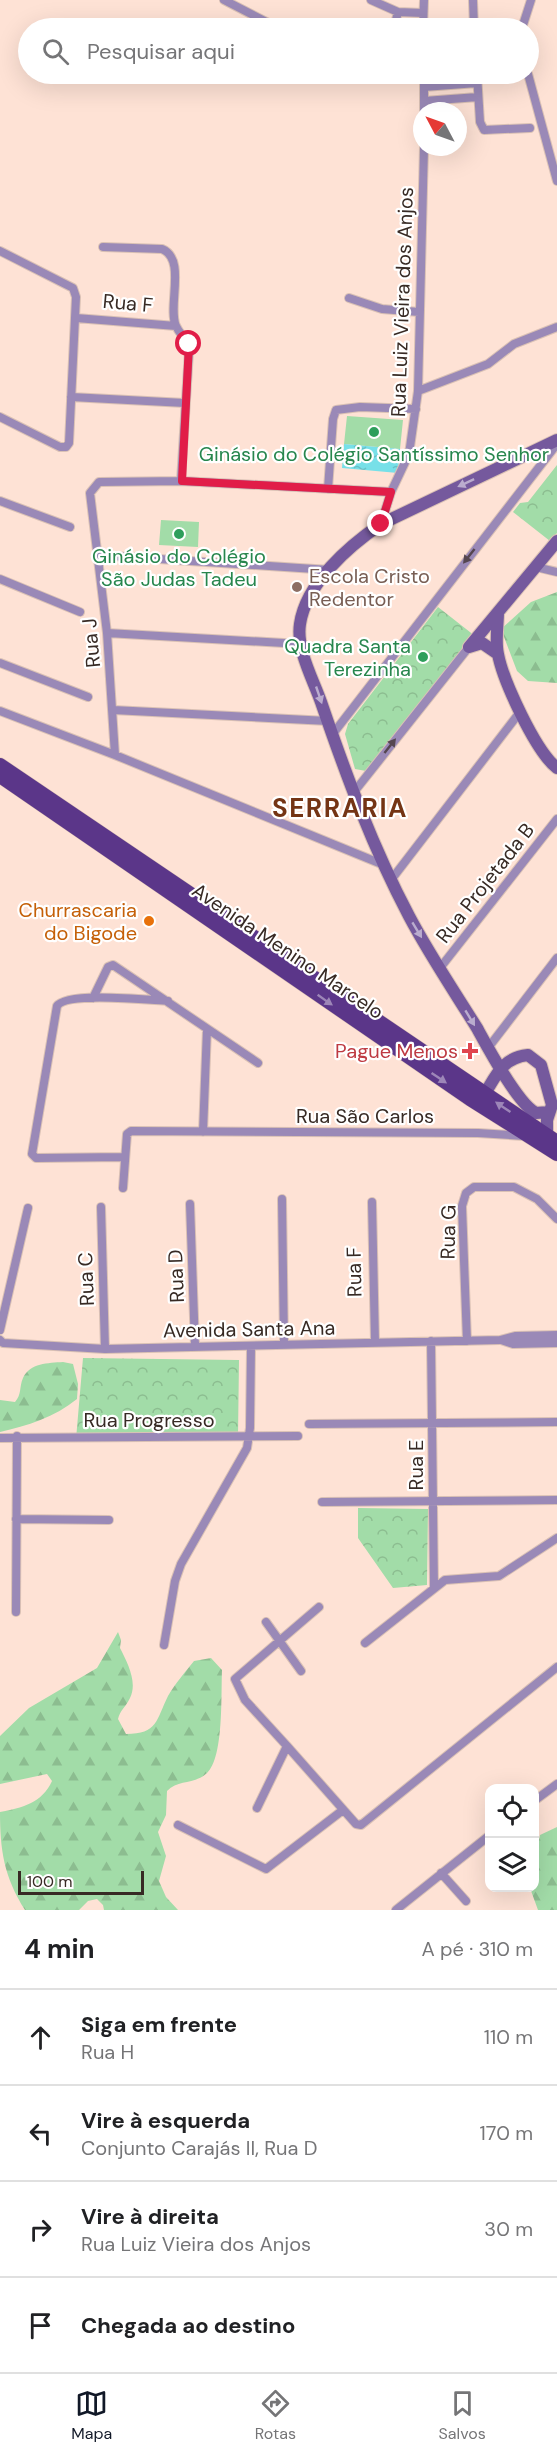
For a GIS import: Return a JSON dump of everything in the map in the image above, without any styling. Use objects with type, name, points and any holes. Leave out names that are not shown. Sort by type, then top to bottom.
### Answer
[{"type":"main road","name":"Avenida Menino Marcelo","points":[[0,765],[554,1149]]},
{"type":"main road","name":"Avenida Menino Marcelo","points":[[0,776],[482,1099],[527,1136],[554,1149]]},
{"type":"street","points":[[372,0],[398,12],[423,13]]},
{"type":"street","points":[[423,18],[424,0]]},
{"type":"street","points":[[473,0],[474,18]]},
{"type":"street","points":[[525,18],[531,0]]},
{"type":"street","points":[[225,1],[258,18]]},
{"type":"street","points":[[396,18],[398,12]]},
{"type":"street","points":[[464,84],[424,87],[424,101],[478,96]]},
{"type":"street","points":[[477,84],[482,126],[488,131],[530,128]]},
{"type":"street","points":[[530,84],[557,181]]},
{"type":"street","name":"Rua Luiz Vieira dos Anjos","points":[[381,524],[391,492],[408,454],[416,409],[424,156]]},
{"type":"street","points":[[104,247],[162,249],[170,254],[174,263],[176,326],[189,344],[182,481],[391,492]]},
{"type":"street","points":[[0,251],[73,288],[76,297],[69,443],[60,447],[0,417]]},
{"type":"street","points":[[348,298],[382,309],[419,312]]},
{"type":"street","name":"Rua F","points":[[76,318],[176,326]]},
{"type":"street","points":[[418,391],[488,364],[514,344],[557,327]]},
{"type":"street","points":[[72,397],[185,403]]},
{"type":"street","points":[[328,489],[333,419],[336,410],[360,407],[416,409]]},
{"type":"street","points":[[553,1105],[536,1113],[529,1108],[500,1067],[440,969],[391,880],[332,735],[301,644],[300,626],[303,612],[315,589],[330,570],[351,548],[381,524],[557,442]]},
{"type":"street","points":[[332,735],[557,442]]},
{"type":"street","name":"Rua J","points":[[115,755],[107,633],[90,493],[99,482],[182,481]]},
{"type":"street","points":[[0,501],[70,527]]},
{"type":"street","points":[[354,792],[557,541]]},
{"type":"street","points":[[97,555],[330,570]]},
{"type":"street","points":[[536,567],[557,572]]},
{"type":"street","points":[[0,579],[80,612]]},
{"type":"street","points":[[498,612],[498,654],[520,712],[541,752],[557,768]]},
{"type":"street","points":[[107,633],[301,644]]},
{"type":"street","points":[[469,647],[482,643],[498,654]]},
{"type":"street","points":[[0,663],[88,697]]},
{"type":"street","points":[[113,710],[328,721]]},
{"type":"street","points":[[0,711],[115,755],[384,865]]},
{"type":"street","points":[[391,880],[520,712]]},
{"type":"street","name":"Rua Projetada B","points":[[440,969],[557,819]]},
{"type":"street","points":[[488,1048],[557,958]]},
{"type":"street","points":[[93,998],[110,965],[168,1001],[258,1063]]},
{"type":"street","points":[[123,1188],[123,1157],[36,1158],[32,1154],[57,1006],[66,999],[168,1001]]},
{"type":"street","points":[[203,1132],[207,1029]]},
{"type":"street","points":[[482,1099],[500,1067],[513,1058],[528,1055],[533,1058],[541,1065],[553,1105],[554,1149]]},
{"type":"street","name":"Rua São Carlos","points":[[123,1157],[128,1132],[478,1133],[527,1136]]},
{"type":"street","name":"Rua G","points":[[467,1341],[462,1206],[466,1193],[474,1187],[514,1187],[537,1199],[557,1219]]},
{"type":"street","points":[[282,1199],[284,1345]]},
{"type":"street","name":"Rua F","points":[[372,1202],[375,1342]]},
{"type":"street","name":"Rua D","points":[[190,1204],[195,1346]]},
{"type":"street","name":"Rua C","points":[[101,1207],[105,1349]]},
{"type":"street","points":[[0,1330],[28,1208]]},
{"type":"street","name":"Avenida Santa Ana","points":[[0,1340],[105,1349],[500,1340],[515,1336],[557,1335]]},
{"type":"street","name":"Avenida Santa Ana","points":[[500,1340],[513,1344],[557,1343]]},
{"type":"street","name":"Rua E","points":[[431,1341],[434,1588]]},
{"type":"street","points":[[164,1646],[175,1581],[181,1564],[242,1460],[249,1437],[251,1347]]},
{"type":"street","points":[[309,1424],[557,1422]]},
{"type":"street","points":[[16,1611],[17,1436]]},
{"type":"street","name":"Rua Progresso","points":[[0,1438],[17,1436],[298,1436]]},
{"type":"street","points":[[322,1502],[557,1500]]},
{"type":"street","points":[[16,1519],[109,1520]]},
{"type":"street","points":[[365,1643],[434,1588],[452,1578],[499,1576],[557,1538]]},
{"type":"street","points":[[319,1607],[235,1678],[244,1700],[288,1746],[356,1824],[364,1823],[557,1667]]},
{"type":"street","points":[[266,1622],[301,1671]]},
{"type":"street","points":[[257,1808],[288,1746]]},
{"type":"street","points":[[539,1797],[557,1784]]},
{"type":"street","points":[[178,1825],[266,1869],[343,1810]]},
{"type":"street","points":[[396,1910],[485,1838]]},
{"type":"street","points":[[441,1873],[466,1901]]},
{"type":"green space","name":"Ginásio do Colégio Santíssimo Senhor","points":[[347,416],[403,420],[400,449],[344,444]]},
{"type":"green space","points":[[557,465],[557,533],[550,541],[513,512],[520,503],[528,502]]},
{"type":"green space","name":"Ginásio do Colégio São Judas Tadeu","points":[[161,520],[199,522],[198,547],[159,545]]},
{"type":"green space","points":[[557,592],[557,683],[528,681],[517,671],[501,629],[531,602]]},
{"type":"green space","points":[[438,607],[475,636],[366,771],[355,769],[345,734],[348,724]]},
{"type":"green space","points":[[83,1358],[239,1360],[238,1436],[76,1439]]},
{"type":"green space","points":[[63,1362],[73,1364],[78,1384],[77,1399],[40,1420],[0,1432],[0,1400],[15,1402],[19,1396],[23,1378],[30,1369],[40,1365]]},
{"type":"green space","points":[[358,1508],[428,1509],[427,1585],[393,1588],[358,1538]]},
{"type":"green space","points":[[118,1632],[121,1640],[120,1648],[131,1672],[133,1685],[130,1698],[118,1719],[126,1734],[144,1731],[154,1724],[168,1696],[194,1661],[211,1658],[222,1670],[219,1740],[212,1765],[202,1777],[176,1785],[167,1791],[166,1815],[158,1832],[166,1856],[159,1881],[166,1897],[178,1910],[104,1910],[103,1905],[97,1899],[88,1901],[79,1910],[25,1910],[8,1875],[1,1839],[0,1812],[16,1809],[37,1799],[43,1795],[52,1781],[47,1774],[0,1784],[0,1736],[29,1708],[97,1668]]},
{"type":"green space","points":[[557,1827],[557,1910],[538,1910],[531,1892],[539,1892],[540,1835]]},
{"type":"water","points":[[344,444],[400,449],[398,473],[342,468]]},
{"type":"place","name":"Ginásio do Colégio Santíssimo Senhor","points":[[374,432]]},
{"type":"place","name":"Ginásio do Colégio São Judas Tadeu","points":[[179,534]]},
{"type":"place","name":"Escola Cristo Redentor","points":[[297,587]]},
{"type":"place","name":"Quadra Santa Terezinha","points":[[423,657]]},
{"type":"place","name":"Churrascaria do Bigode","points":[[149,921]]},
{"type":"place","name":"Pague Menos","points":[[470,1051]]},
{"type":"district","name":"SERRARIA","points":[[340,808]]},
{"type":"route","points":[[189,344],[182,481],[391,492],[381,524]]}]
